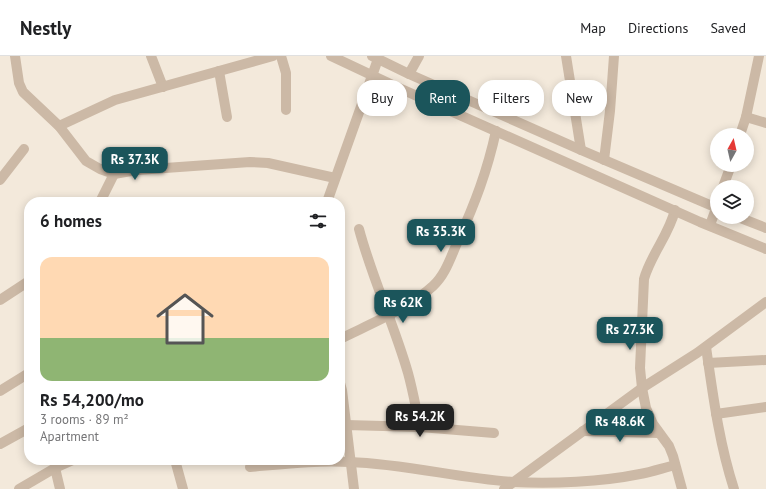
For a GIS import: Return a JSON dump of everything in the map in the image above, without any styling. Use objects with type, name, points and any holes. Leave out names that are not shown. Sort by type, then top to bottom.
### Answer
[{"type":"street","points":[[15,56],[18,77],[24,92],[59,126],[86,161],[100,170],[114,174],[137,170],[250,162],[268,163],[335,178]]},
{"type":"street","points":[[151,56],[163,87]]},
{"type":"street","points":[[59,126],[115,100],[273,56]]},
{"type":"street","points":[[281,56],[286,73],[286,110]]},
{"type":"street","points":[[331,56],[496,131],[766,249]]},
{"type":"street","points":[[410,74],[419,56]]},
{"type":"street","points":[[566,56],[581,150]]},
{"type":"street","points":[[604,160],[610,111],[614,56]]},
{"type":"street","points":[[742,128],[759,56]]},
{"type":"street","points":[[329,197],[379,58],[410,74],[581,150],[710,205]]},
{"type":"street","points":[[219,71],[227,117]]},
{"type":"street","points":[[746,117],[766,123]]},
{"type":"street","points":[[345,337],[389,316],[419,297],[433,285],[445,271],[478,194],[490,160],[496,131]]},
{"type":"street","points":[[0,180],[24,149]]},
{"type":"street","points":[[102,197],[114,174]]},
{"type":"street","points":[[675,210],[668,232],[647,268],[644,279],[640,368],[646,408],[658,433],[668,446],[673,456],[682,489]]},
{"type":"street","points":[[754,223],[766,228]]},
{"type":"street","points":[[359,229],[367,259],[389,316],[408,374],[420,427]]},
{"type":"street","points":[[0,300],[24,284]]},
{"type":"street","points":[[504,489],[642,388],[706,347],[766,302]]},
{"type":"street","points":[[706,347],[716,414],[727,468],[734,489]]},
{"type":"street","points":[[708,363],[766,360]]},
{"type":"street","points":[[0,391],[24,376]]},
{"type":"street","points":[[716,414],[766,407]]},
{"type":"street","points":[[345,426],[420,427],[494,433]]},
{"type":"street","points":[[0,444],[24,431]]},
{"type":"street","points":[[582,431],[658,433]]},
{"type":"street","points":[[345,436],[354,489]]},
{"type":"street","points":[[345,462],[391,466],[514,482],[599,480],[640,474],[675,465]]},
{"type":"street","points":[[19,489],[62,465]]},
{"type":"street","points":[[176,465],[183,489]]},
{"type":"street","points":[[250,467],[276,465]]},
{"type":"street","points":[[55,468],[60,489]]}]
